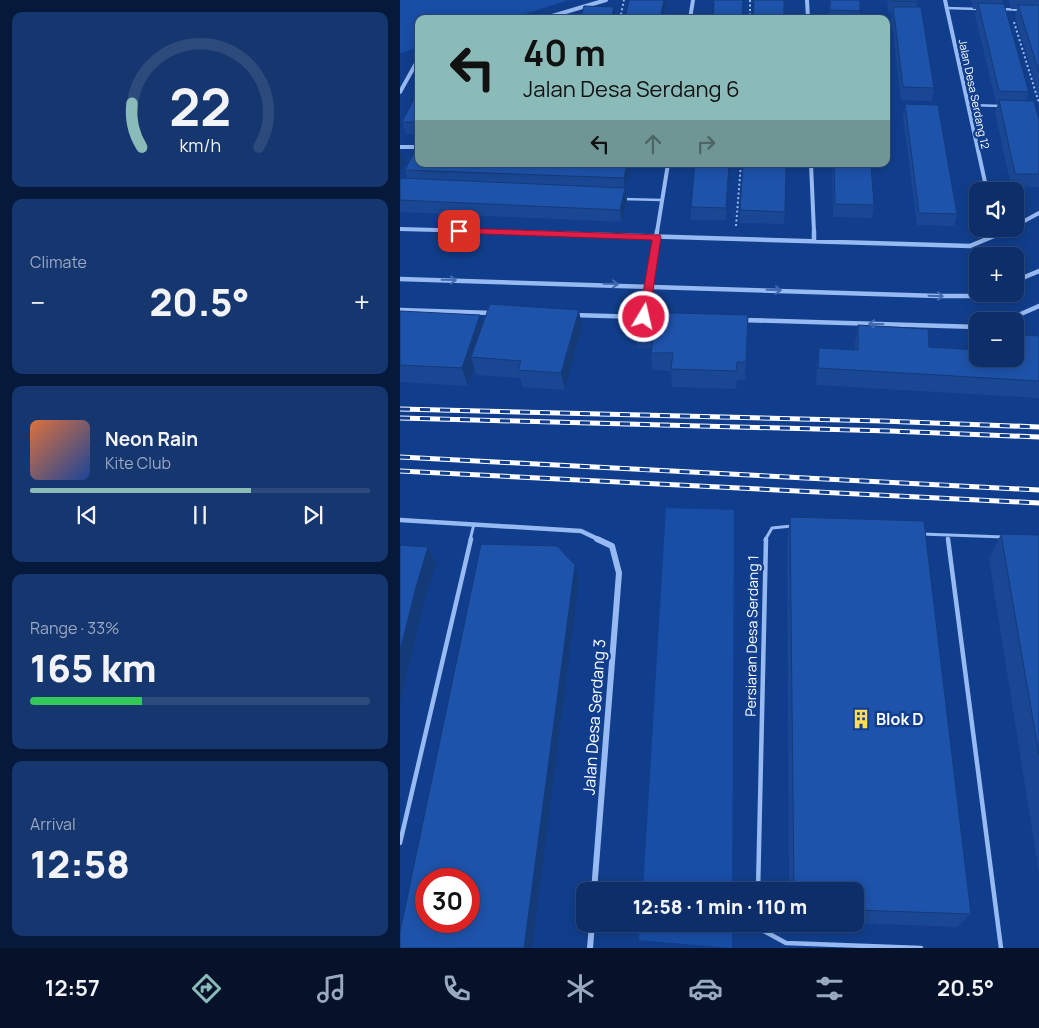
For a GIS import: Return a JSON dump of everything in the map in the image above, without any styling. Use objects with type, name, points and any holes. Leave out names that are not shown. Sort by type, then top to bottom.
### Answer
[{"type":"street","points":[[555,15],[606,0]]},
{"type":"street","points":[[691,15],[693,0]]},
{"type":"street","points":[[807,0],[808,15]]},
{"type":"street","name":"Jalan Desa Serdang 12","points":[[945,0],[985,182]]},
{"type":"street","points":[[400,92],[415,65]]},
{"type":"street","points":[[400,147],[415,147]]},
{"type":"street","points":[[644,317],[668,167]]},
{"type":"street","points":[[812,167],[814,241]]},
{"type":"street","points":[[1024,221],[1039,213]]},
{"type":"street","points":[[400,229],[970,246],[994,237]]},
{"type":"street","points":[[1024,277],[1039,271]]},
{"type":"street","points":[[400,279],[969,296]]},
{"type":"street","points":[[1024,313],[1039,306]]},
{"type":"street","points":[[400,310],[498,313]]},
{"type":"street","points":[[566,315],[654,318]]},
{"type":"street","points":[[732,320],[969,327]]},
{"type":"street","points":[[400,520],[474,524]]},
{"type":"street","name":"Jalan Desa Serdang 3","points":[[474,524],[581,531],[612,546],[619,573],[595,882]]},
{"type":"street","points":[[590,948],[591,932]]},
{"type":"lane","points":[[946,8],[983,9]]},
{"type":"lane","points":[[1001,9],[1029,10]]},
{"type":"lane","points":[[968,105],[1003,106]]},
{"type":"lane","points":[[614,198],[662,200]]},
{"type":"lane","points":[[400,843],[474,524]]},
{"type":"lane","name":"Persiaran Desa Serdang 1","points":[[758,882],[765,541],[772,528],[798,526]]},
{"type":"lane","points":[[917,533],[1011,537]]},
{"type":"lane","points":[[947,535],[1002,948]]},
{"type":"lane","points":[[766,932],[786,943],[921,948]]},
{"type":"path","points":[[621,15],[624,0]]},
{"type":"path","points":[[750,0],[750,15]]},
{"type":"path","points":[[1010,9],[1039,103]]},
{"type":"path","points":[[735,239],[741,167]]},
{"type":"shaded area","points":[[400,0],[569,0],[522,15],[415,15],[415,48],[400,53]]},
{"type":"shaded area","points":[[666,508],[734,510],[732,882],[644,882]]},
{"type":"shaded area","points":[[640,932],[732,932],[732,948],[639,940]]},
{"type":"building","points":[[629,0],[664,0],[661,15],[626,15]]},
{"type":"building","points":[[714,0],[743,0],[742,15],[713,15]]},
{"type":"building","points":[[754,0],[784,0],[784,15],[753,15]]},
{"type":"building","points":[[830,0],[860,0],[860,11],[830,10]]},
{"type":"building","points":[[918,0],[918,2],[891,1]]},
{"type":"building","points":[[978,3],[1004,4],[1029,92],[999,91]]},
{"type":"building","points":[[1018,5],[1039,5],[1039,72]]},
{"type":"building","points":[[584,6],[614,7],[612,15],[581,15]]},
{"type":"building","points":[[893,7],[921,7],[934,88],[903,87]]},
{"type":"building","points":[[415,97],[415,122],[402,122]]},
{"type":"building","points":[[999,100],[1034,101],[1039,119],[1039,174],[1015,174]]},
{"type":"building","points":[[905,104],[938,105],[957,214],[919,213]]},
{"type":"building","points":[[415,150],[415,167],[626,167],[624,178],[405,170]]},
{"type":"building","points":[[695,167],[729,167],[726,208],[691,207]]},
{"type":"building","points":[[743,167],[786,167],[785,212],[740,210]]},
{"type":"building","points":[[834,167],[871,167],[874,205],[835,204]]},
{"type":"building","points":[[401,178],[625,188],[620,210],[400,200]]},
{"type":"building","points":[[490,304],[579,310],[561,373],[518,370],[521,361],[471,357]]},
{"type":"building","points":[[400,311],[480,315],[462,368],[400,365]]},
{"type":"building","points":[[638,312],[748,315],[746,362],[737,362],[736,371],[671,369],[673,353],[651,353],[654,331],[635,330]]},
{"type":"building","points":[[858,325],[928,329],[929,347],[969,349],[969,367],[1024,367],[1024,335],[1039,336],[1039,381],[818,368],[819,348],[858,350]]},
{"type":"building","name":"Blok D","points":[[790,517],[924,521],[971,914],[864,910],[864,882],[794,882]]},
{"type":"building","points":[[1001,534],[1039,535],[1039,755]]},
{"type":"building","points":[[481,544],[557,546],[575,565],[524,948],[400,948],[400,932]]},
{"type":"building","points":[[400,545],[428,547],[400,651]]},
{"type":"railway","points":[[400,409],[882,421],[1039,427]]},
{"type":"railway","points":[[400,418],[890,431],[1039,437]]},
{"type":"railway","points":[[400,457],[1039,490]]},
{"type":"railway","points":[[400,471],[1039,503]]},
{"type":"place","name":"Blok D","points":[[861,719]]},
{"type":"route","points":[[459,231],[656,237],[644,317]]}]
